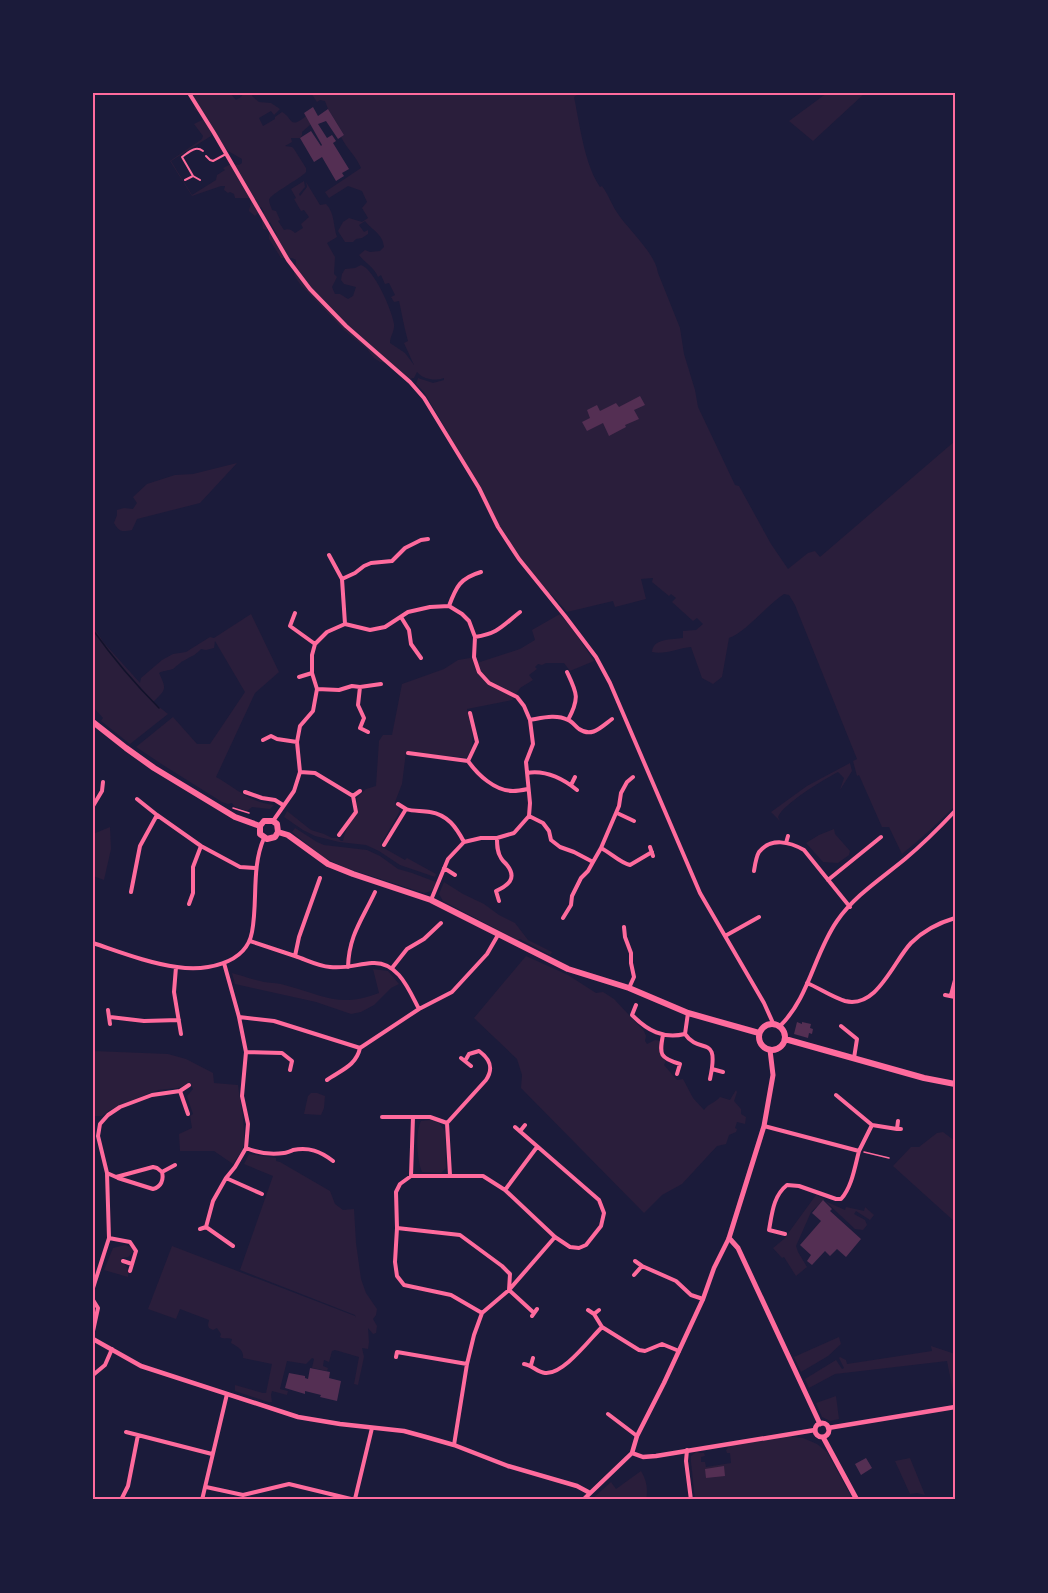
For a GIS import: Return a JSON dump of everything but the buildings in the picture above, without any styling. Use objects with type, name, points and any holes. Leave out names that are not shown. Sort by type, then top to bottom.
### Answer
[{"type":"main road","points":[[93,722],[164,774],[235,817],[260,826]]},
{"type":"main road","points":[[264,821],[273,821],[278,827],[278,832],[272,839],[264,838],[260,834],[260,826],[264,821]]},
{"type":"main road","points":[[278,832],[288,835],[328,864],[431,900],[568,969],[629,988],[688,1013],[759,1033]]},
{"type":"main road","points":[[776,1025],[785,1032],[782,1047],[770,1050],[762,1046],[758,1038],[759,1033],[764,1026],[776,1025]]},
{"type":"main road","points":[[785,1039],[924,1078],[955,1084]]},
{"type":"main road","points":[[770,1050],[773,1075],[764,1126],[729,1238],[738,1248],[820,1424]]},
{"type":"main road","points":[[820,1424],[828,1428],[827,1435],[823,1437]]},
{"type":"main road","points":[[820,1424],[815,1430],[817,1435],[823,1437],[857,1500]]},
{"type":"street","points":[[189,93],[288,260],[310,288],[346,326],[410,382],[424,398],[478,488],[498,527],[519,559],[596,657],[610,683],[700,893],[776,1025],[790,1015],[837,921],[877,881],[934,834],[955,811]]},
{"type":"street","points":[[342,579],[371,563],[392,561],[405,548],[428,539]]},
{"type":"street","points":[[329,555],[342,579],[345,624]]},
{"type":"street","points":[[449,606],[460,582],[468,576],[481,572]]},
{"type":"street","points":[[273,821],[294,791],[300,772],[297,742],[300,726],[313,711],[317,688],[312,673],[312,655],[315,644],[327,632],[345,624],[370,630],[385,627],[408,612],[449,606],[469,621],[475,637],[474,657],[479,672],[489,683],[517,697],[530,720],[532,744],[526,762],[531,803],[529,816],[514,833],[497,838],[481,838],[464,842],[448,859],[431,900]]},
{"type":"street","points":[[475,637],[501,629],[520,612]]},
{"type":"street","points":[[290,626],[295,613]]},
{"type":"street","points":[[401,617],[409,630],[411,644],[422,658]]},
{"type":"street","points":[[290,626],[315,644]]},
{"type":"street","points":[[282,628],[290,626]]},
{"type":"street","points":[[567,672],[577,694],[568,720]]},
{"type":"street","points":[[299,677],[312,673]]},
{"type":"street","points":[[572,681],[577,679]]},
{"type":"street","points":[[317,688],[339,690],[352,686],[381,684]]},
{"type":"street","points":[[356,734],[364,718],[358,705],[360,687]]},
{"type":"street","points":[[468,761],[477,742],[470,712]]},
{"type":"street","points":[[530,720],[551,716],[568,720],[588,733],[595,732],[603,722],[612,718]]},
{"type":"street","points":[[271,727],[271,736]]},
{"type":"street","points":[[360,728],[368,732]]},
{"type":"street","points":[[271,736],[297,742]]},
{"type":"street","points":[[263,740],[271,736]]},
{"type":"street","points":[[408,753],[468,761],[475,771],[501,789],[513,791],[528,789]]},
{"type":"street","points":[[527,772],[538,771],[553,776],[576,790]]},
{"type":"street","points":[[300,772],[315,773],[353,796],[356,812],[339,835]]},
{"type":"street","points":[[571,785],[575,777]]},
{"type":"street","points":[[563,918],[571,905],[572,896],[581,878],[588,871],[601,848],[617,813],[626,780],[633,777]]},
{"type":"street","points":[[93,806],[102,791],[103,782]]},
{"type":"street","points":[[353,796],[360,790]]},
{"type":"street","points":[[245,792],[275,800],[283,805]]},
{"type":"street","points":[[137,799],[201,846],[240,867],[255,868]]},
{"type":"street","points":[[398,804],[411,811],[430,812],[447,818],[464,842]]},
{"type":"street","points":[[384,845],[406,809]]},
{"type":"street","points":[[617,813],[634,821]]},
{"type":"street","points":[[131,892],[140,846],[157,815]]},
{"type":"street","points":[[529,816],[543,823],[549,831],[551,840],[560,847],[593,862]]},
{"type":"street","points":[[786,843],[788,836]]},
{"type":"street","points":[[828,880],[881,837]]},
{"type":"street","points":[[93,943],[176,967],[194,968],[224,963],[243,952],[250,941],[255,868],[264,838]]},
{"type":"street","points":[[490,892],[508,885],[512,873],[499,856],[497,838]]},
{"type":"street","points":[[754,871],[758,854],[769,844],[774,842],[794,844],[804,850],[850,907]]},
{"type":"street","points":[[189,904],[193,893],[193,867],[201,846]]},
{"type":"street","points":[[601,848],[614,855],[623,864],[630,865],[652,852]]},
{"type":"street","points":[[444,868],[455,875]]},
{"type":"street","points":[[295,956],[315,884],[320,879]]},
{"type":"street","points":[[496,891],[499,901]]},
{"type":"street","points":[[348,967],[353,936],[375,892]]},
{"type":"street","points":[[560,908],[566,912]]},
{"type":"street","points":[[725,936],[759,917]]},
{"type":"street","points":[[807,983],[846,1001],[860,1001],[871,996],[879,988],[910,944],[924,932],[955,918]]},
{"type":"street","points":[[392,968],[407,949],[436,930],[441,923]]},
{"type":"street","points":[[431,924],[436,930]]},
{"type":"street","points":[[624,927],[634,977],[629,988]]},
{"type":"street","points":[[327,1080],[353,1063],[358,1057],[360,1048],[419,1009],[452,992],[487,954],[499,934]]},
{"type":"street","points":[[620,940],[625,937]]},
{"type":"street","points":[[250,941],[330,968],[382,963],[392,968],[406,985],[419,1009]]},
{"type":"street","points":[[206,1227],[213,1202],[246,1148],[248,1124],[242,1096],[246,1052],[224,963]]},
{"type":"street","points":[[176,967],[174,992],[181,1034]]},
{"type":"street","points":[[945,995],[953,996],[955,980]]},
{"type":"street","points":[[636,1005],[632,1015],[643,1026],[663,1035],[685,1034]]},
{"type":"street","points":[[108,1010],[110,1024]]},
{"type":"street","points":[[688,1013],[685,1034],[688,1039],[712,1050],[714,1056],[710,1079]]},
{"type":"street","points":[[110,1017],[144,1021],[179,1020]]},
{"type":"street","points":[[239,1017],[274,1021],[360,1048]]},
{"type":"street","points":[[841,1026],[857,1039],[854,1058]]},
{"type":"street","points":[[663,1035],[660,1050],[662,1056],[680,1064],[677,1074]]},
{"type":"street","points":[[450,1175],[447,1123],[491,1072],[486,1056],[479,1051],[463,1059],[471,1066]]},
{"type":"street","points":[[246,1052],[282,1053],[292,1061],[290,1070]]},
{"type":"street","points":[[712,1069],[723,1072]]},
{"type":"street","points":[[328,1070],[335,1075]]},
{"type":"street","points":[[93,1288],[109,1238],[107,1173],[98,1136],[100,1124],[108,1114],[120,1107],[152,1095],[180,1091],[189,1085]]},
{"type":"street","points":[[180,1091],[188,1114]]},
{"type":"street","points":[[836,1095],[872,1125],[899,1129],[898,1121]]},
{"type":"street","points":[[382,1117],[430,1117],[447,1123]]},
{"type":"street","points":[[411,1176],[413,1117]]},
{"type":"street","points":[[93,1121],[100,1124]]},
{"type":"street","points":[[520,1130],[525,1125]]},
{"type":"street","points":[[785,1234],[769,1230],[774,1204],[782,1189],[787,1185],[799,1186],[841,1199],[853,1174],[859,1151],[872,1125]]},
{"type":"street","points":[[482,1312],[451,1295],[404,1286],[397,1276],[395,1262],[396,1191],[400,1184],[411,1176],[483,1176],[505,1190],[555,1237],[570,1247],[579,1248],[586,1245],[602,1226],[604,1214],[599,1200],[515,1126]]},
{"type":"street","points":[[764,1126],[859,1151]]},
{"type":"street","points":[[505,1190],[537,1147]]},
{"type":"street","points":[[246,1148],[267,1154],[315,1149],[333,1161]]},
{"type":"street","points":[[162,1172],[176,1165]]},
{"type":"street","points":[[107,1173],[116,1177],[153,1190],[159,1187],[163,1180],[162,1172],[153,1167],[116,1177]]},
{"type":"street","points":[[226,1178],[262,1194]]},
{"type":"street","points":[[200,1229],[206,1227]]},
{"type":"street","points":[[206,1227],[233,1246]]},
{"type":"street","points":[[397,1228],[460,1235],[510,1274],[509,1290]]},
{"type":"street","points":[[454,1445],[467,1364],[482,1312],[509,1290],[555,1237]]},
{"type":"street","points":[[109,1238],[130,1242],[136,1251],[130,1271]]},
{"type":"street","points":[[583,1500],[632,1453],[637,1436],[704,1299],[714,1268],[729,1238]]},
{"type":"street","points":[[123,1261],[132,1264]]},
{"type":"street","points":[[635,1261],[676,1281],[691,1295],[704,1299]]},
{"type":"street","points":[[634,1275],[642,1266]]},
{"type":"street","points":[[509,1290],[534,1312]]},
{"type":"street","points":[[93,1300],[98,1308],[93,1331]]},
{"type":"street","points":[[588,1310],[594,1314],[602,1327],[639,1350],[645,1351],[662,1344],[679,1351]]},
{"type":"street","points":[[594,1314],[599,1310]]},
{"type":"street","points":[[524,1364],[531,1365],[541,1373],[551,1373],[561,1369],[602,1327]]},
{"type":"street","points":[[93,1339],[141,1366],[298,1417],[340,1425],[405,1431],[454,1445],[508,1466],[577,1486],[590,1493]]},
{"type":"street","points":[[398,1346],[396,1354],[467,1364]]},
{"type":"street","points":[[93,1375],[105,1365],[112,1349]]},
{"type":"street","points":[[531,1365],[533,1358]]},
{"type":"street","points":[[202,1500],[227,1394]]},
{"type":"street","points":[[828,1428],[955,1407]]},
{"type":"street","points":[[608,1414],[637,1436]]},
{"type":"street","points":[[206,1486],[243,1495],[289,1484],[355,1500],[372,1428]]},
{"type":"street","points":[[632,1453],[643,1457],[815,1430]]},
{"type":"street","points":[[126,1432],[212,1454]]},
{"type":"street","points":[[121,1500],[128,1486],[138,1436]]},
{"type":"street","points":[[687,1450],[686,1461],[691,1500]]},
{"type":"lane","points":[[200,180],[193,176],[182,158],[195,148],[202,151]]},
{"type":"lane","points":[[206,156],[213,161],[226,154]]},
{"type":"lane","points":[[185,180],[193,176]]},
{"type":"path","points":[[859,1151],[889,1158]]},
{"type":"shaded area","points":[[191,93],[230,93],[236,100],[244,93],[253,93],[252,96],[259,102],[271,103],[280,109],[274,115],[271,111],[259,118],[263,126],[282,112],[292,122],[297,122],[306,116],[311,124],[302,132],[300,138],[291,138],[292,142],[285,146],[294,149],[306,168],[306,172],[271,197],[269,201],[272,210],[276,211],[280,220],[278,221],[284,230],[295,233],[303,228],[301,224],[309,217],[304,210],[301,211],[291,189],[304,181],[305,187],[299,194],[300,196],[307,187],[306,182],[320,205],[326,204],[332,215],[337,237],[327,243],[335,257],[334,274],[337,277],[332,287],[335,294],[348,299],[353,296],[356,287],[344,284],[341,280],[342,274],[345,269],[361,265],[366,268],[382,291],[393,318],[394,327],[390,343],[405,353],[414,365],[404,343],[408,341],[399,301],[394,302],[391,297],[395,295],[389,283],[385,284],[381,275],[378,277],[359,255],[365,250],[380,251],[384,247],[382,239],[365,221],[359,225],[364,232],[368,230],[368,234],[353,242],[345,242],[338,231],[343,222],[349,218],[362,222],[368,218],[362,208],[367,202],[362,191],[348,186],[329,198],[325,192],[361,168],[341,137],[344,135],[325,101],[317,102],[311,93],[577,93],[574,97],[590,167],[614,208],[656,265],[680,328],[684,354],[698,407],[735,485],[739,486],[771,544],[788,569],[808,553],[815,551],[820,557],[955,441],[955,806],[902,854],[889,827],[882,827],[859,775],[857,776],[853,761],[857,759],[789,595],[784,594],[736,635],[729,638],[722,677],[713,684],[702,678],[691,647],[667,652],[652,652],[653,647],[659,642],[683,638],[683,631],[696,630],[703,624],[697,618],[693,621],[672,602],[676,598],[671,594],[669,596],[652,582],[653,578],[641,579],[646,599],[615,607],[613,601],[567,612],[551,594],[548,595],[519,559],[498,527],[445,433],[447,431],[424,392],[416,384],[418,378],[433,383],[444,380],[444,378],[430,379],[417,372],[414,378],[409,379],[387,363],[374,358],[300,284],[294,273],[296,260],[281,258],[269,239],[269,233],[277,235],[270,222],[267,230],[263,229],[261,216],[264,212],[261,207],[255,216],[249,211],[251,202],[249,198],[235,198],[234,194],[224,190],[225,186],[192,196],[170,161],[202,139],[203,136],[194,124],[204,119],[203,115],[194,109],[195,102]],"holes":[[[210,129],[228,151],[242,159],[242,163],[231,164],[223,168],[225,170],[217,175],[216,180],[192,195],[171,161],[211,136]]]},
{"type":"shaded area","points":[[827,93],[865,93],[813,141],[789,121]]},
{"type":"shaded area","points":[[237,463],[200,503],[137,519],[132,530],[121,531],[114,523],[117,510],[133,509],[137,503],[133,497],[147,484],[175,475],[193,474]]},
{"type":"shaded area","points":[[251,614],[279,672],[255,693],[216,777],[250,798],[274,805],[270,809],[252,807],[247,811],[235,807],[232,803],[222,802],[136,747],[173,717],[197,744],[210,744],[245,692],[215,641],[214,648],[201,649],[173,669],[159,673],[164,689],[153,702],[168,714],[130,744],[101,721],[103,718],[93,707],[93,626],[104,643],[140,683],[141,678],[162,660],[173,654],[186,652],[210,637],[214,638]]},
{"type":"shaded area","points":[[560,614],[594,661],[570,671],[564,663],[538,664],[535,667],[537,669],[529,675],[533,680],[520,688],[512,700],[467,709],[472,746],[467,758],[406,752],[402,784],[395,802],[400,811],[381,844],[382,847],[405,860],[407,858],[436,874],[435,877],[400,865],[366,845],[339,842],[315,836],[284,817],[287,811],[311,830],[343,841],[348,827],[357,815],[357,798],[366,789],[376,786],[379,741],[383,735],[392,735],[402,684],[444,669],[458,660],[470,658],[480,662],[520,649],[535,640],[532,630]]},
{"type":"shaded area","points":[[850,763],[852,771],[840,790],[844,778],[838,772],[795,799],[781,812],[778,817],[780,821],[771,812],[807,786]]},
{"type":"shaded area","points":[[110,827],[111,849],[104,880],[93,876],[93,834]]},
{"type":"shaded area","points":[[295,828],[324,845],[367,850],[398,869],[436,882],[434,887],[431,891],[424,893],[343,867],[323,857],[292,832]]},
{"type":"shaded area","points":[[834,829],[835,834],[850,851],[849,855],[838,863],[823,862],[806,843]]},
{"type":"shaded area","points":[[444,882],[515,923],[528,940],[552,952],[550,955],[443,901],[439,894]]},
{"type":"shaded area","points":[[526,956],[568,975],[596,993],[603,992],[614,999],[644,1031],[647,1044],[655,1040],[661,1041],[661,1055],[666,1061],[664,1065],[677,1080],[683,1079],[693,1098],[704,1110],[720,1097],[730,1100],[736,1090],[737,1092],[734,1101],[741,1109],[741,1114],[746,1117],[745,1124],[737,1122],[736,1132],[729,1135],[726,1144],[717,1146],[682,1184],[662,1195],[644,1213],[521,1088],[522,1075],[517,1059],[474,1018]]},
{"type":"shaded area","points":[[373,969],[388,971],[399,984],[391,988],[374,1005],[351,1014],[316,1002],[235,984],[232,973],[285,985],[323,997],[353,1000],[379,993]]},
{"type":"shaded area","points":[[93,1051],[168,1054],[186,1059],[213,1073],[214,1083],[238,1085],[244,1142],[233,1164],[214,1151],[180,1151],[179,1134],[192,1128],[190,1116],[193,1114],[187,1096],[193,1089],[190,1083],[178,1088],[158,1090],[110,1110],[102,1116],[93,1116]]},
{"type":"shaded area","points":[[311,1093],[325,1096],[321,1115],[304,1114],[308,1096]]},
{"type":"shaded area","points":[[430,1120],[439,1123],[445,1131],[446,1168],[441,1173],[422,1172],[419,1161],[417,1139],[419,1126],[421,1121]]},
{"type":"shaded area","points":[[943,1132],[955,1141],[955,1222],[893,1166],[911,1147],[919,1147],[937,1133]]},
{"type":"shaded area","points":[[249,1154],[276,1158],[276,1161],[330,1191],[335,1204],[343,1210],[354,1209],[361,1279],[366,1293],[377,1309],[373,1319],[377,1326],[376,1333],[373,1334],[368,1328],[368,1349],[362,1348],[364,1357],[358,1385],[354,1384],[359,1357],[335,1350],[332,1351],[329,1362],[324,1360],[323,1366],[328,1368],[327,1371],[312,1368],[314,1359],[312,1358],[306,1364],[287,1361],[280,1389],[288,1391],[287,1395],[272,1391],[272,1402],[235,1391],[235,1385],[266,1393],[272,1364],[243,1358],[238,1347],[231,1343],[232,1339],[221,1338],[217,1328],[213,1330],[209,1328],[209,1320],[180,1309],[176,1319],[148,1309],[172,1246],[356,1318],[355,1315],[240,1270],[273,1176],[244,1164]]},
{"type":"shaded area","points":[[816,1195],[825,1199],[811,1212],[796,1246],[807,1267],[796,1276],[784,1257],[782,1258],[773,1248],[784,1239]]},
{"type":"shaded area","points":[[825,1201],[845,1210],[846,1207],[864,1211],[865,1207],[874,1215],[870,1220],[856,1211],[854,1214],[865,1220],[867,1225],[863,1230],[855,1229]]},
{"type":"shaded area","points":[[125,1245],[133,1248],[134,1251],[121,1261],[127,1268],[128,1277],[104,1270],[113,1248]]},
{"type":"shaded area","points":[[839,1337],[841,1344],[828,1356],[801,1372],[794,1357]]},
{"type":"shaded area","points":[[931,1346],[955,1354],[955,1401],[947,1361],[835,1374],[809,1388],[805,1379],[836,1360],[842,1369],[844,1368],[840,1357],[846,1360],[847,1364],[932,1351]]},
{"type":"shaded area","points":[[836,1396],[839,1419],[830,1421],[822,1417],[816,1403]]},
{"type":"shaded area","points":[[787,1436],[803,1438],[817,1444],[827,1452],[853,1500],[695,1500],[691,1456],[696,1452],[704,1453],[705,1456],[701,1457],[701,1462],[705,1462],[706,1467],[731,1463],[730,1453],[726,1450],[730,1445]]},
{"type":"shaded area","points":[[910,1458],[925,1495],[910,1494],[895,1461]]},
{"type":"shaded area","points":[[641,1471],[645,1478],[646,1500],[591,1500],[611,1482],[616,1489]]},
{"type":"waterway","points":[[93,630],[124,670],[159,708]]}]
